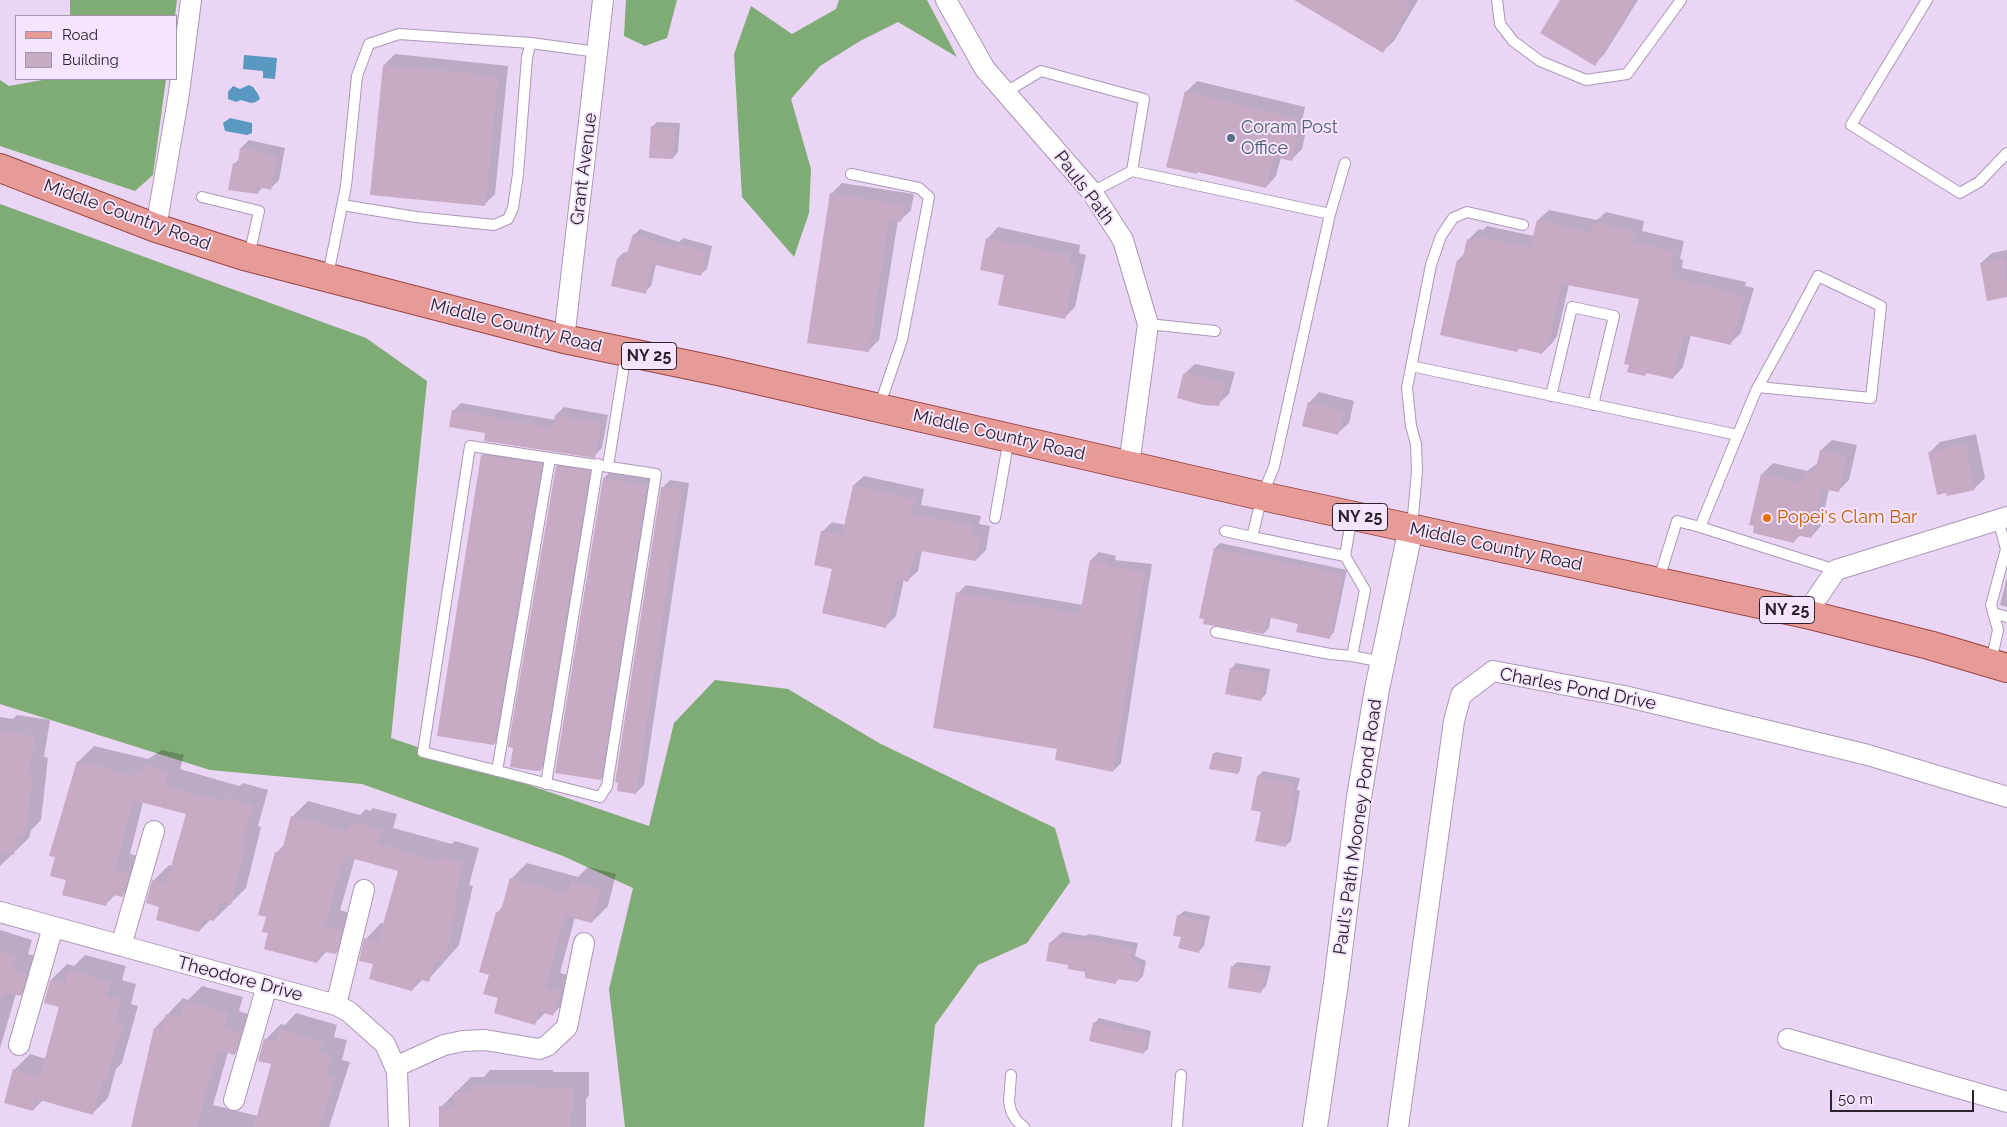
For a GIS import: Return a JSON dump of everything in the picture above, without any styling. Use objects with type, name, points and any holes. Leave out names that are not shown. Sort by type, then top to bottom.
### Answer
[{"type":"main road","name":"Middle Country Road","points":[[0,168],[156,228],[248,257],[564,339],[1009,437],[1262,496],[1806,614],[1930,645],[1999,666]]},
{"type":"street","points":[[156,228],[179,93],[191,0]]},
{"type":"street","name":"Grant Avenue","points":[[564,339],[603,0]]},
{"type":"street","name":"Pauls Path","points":[[946,0],[985,69],[1092,192],[1123,240],[1148,324],[1129,465]]},
{"type":"street","points":[[1806,614],[1836,570],[2003,519]]},
{"type":"street","name":"Paul's Path Mooney Pond Road","points":[[1315,1127],[1337,974],[1359,797],[1383,662],[1412,528]]},
{"type":"street","name":"Charles Pond Drive","points":[[1398,1127],[1454,721],[1461,695],[1493,671],[1624,696],[1868,755],[2007,797]]},
{"type":"street","points":[[121,946],[154,831]]},
{"type":"street","points":[[336,1005],[364,890]]},
{"type":"street","name":"Theodore Drive","points":[[0,912],[336,1005],[355,1017],[385,1044],[395,1067],[399,1127]]},
{"type":"street","points":[[19,1045],[53,927]]},
{"type":"street","points":[[395,1067],[444,1045],[463,1041],[492,1041],[539,1049],[547,1046],[567,1027],[584,943]]},
{"type":"street","points":[[234,1100],[267,986]]},
{"type":"street","points":[[1788,1039],[2007,1102]]},
{"type":"lane","points":[[1497,0],[1500,24],[1513,41],[1540,61],[1586,80],[1627,74],[1681,0]]},
{"type":"lane","points":[[1928,0],[1851,125],[1960,193],[1979,182],[2007,154]]},
{"type":"lane","points":[[327,278],[342,204],[358,76],[369,44],[399,34],[531,43],[597,52]]},
{"type":"lane","points":[[342,204],[416,217],[494,225],[508,219],[513,208],[518,174],[527,57],[531,43]]},
{"type":"lane","points":[[1006,92],[1041,71],[1144,99],[1132,171]]},
{"type":"lane","points":[[1252,537],[1262,496],[1274,467],[1330,214],[1345,163]]},
{"type":"lane","points":[[1092,192],[1132,171],[1330,214]]},
{"type":"lane","points":[[851,174],[920,188],[929,197],[902,340],[879,408]]},
{"type":"lane","points":[[202,197],[259,211],[248,257]]},
{"type":"lane","points":[[1412,528],[1417,471],[1416,444],[1411,426],[1407,388],[1431,265],[1441,236],[1453,218],[1467,212],[1523,225]]},
{"type":"lane","points":[[1700,527],[1758,387],[1818,276],[1881,306],[1871,398],[1758,387]]},
{"type":"lane","points":[[1551,396],[1572,307],[1614,316],[1593,405]]},
{"type":"lane","points":[[1148,324],[1215,331]]},
{"type":"lane","points":[[546,784],[603,465],[626,352]]},
{"type":"lane","points":[[1412,366],[1738,435]]},
{"type":"lane","points":[[995,518],[1009,437]]},
{"type":"lane","points":[[470,446],[603,465],[656,474],[607,786],[600,797],[423,752],[470,446]]},
{"type":"lane","points":[[497,771],[550,458]]},
{"type":"lane","points":[[1352,515],[1345,556],[1365,590],[1352,656]]},
{"type":"lane","points":[[1999,666],[1998,630],[1991,605],[2006,549],[2003,519]]},
{"type":"lane","points":[[1658,583],[1677,521],[1836,570]]},
{"type":"lane","points":[[1225,531],[1345,556]]},
{"type":"lane","points":[[1993,613],[2007,617]]},
{"type":"lane","points":[[1216,632],[1383,662]]},
{"type":"lane","points":[[1011,1075],[1009,1101],[1011,1112],[1024,1127]]},
{"type":"lane","points":[[1177,1127],[1181,1075]]},
{"type":"green space","points":[[70,0],[177,0],[175,15],[70,15]]},
{"type":"green space","points":[[626,0],[677,0],[667,38],[645,46],[624,36]]},
{"type":"green space","points":[[839,0],[927,0],[957,57],[898,22],[860,41],[820,66],[791,99],[811,169],[809,213],[794,257],[742,197],[734,54],[751,6],[792,34],[836,9]]},
{"type":"green space","points":[[0,80],[9,86],[42,80],[166,80],[153,175],[135,191],[0,146]]},
{"type":"green space","points":[[0,204],[366,338],[427,381],[391,738],[649,826],[674,723],[715,680],[788,689],[879,743],[1055,828],[1070,882],[1027,943],[978,965],[935,1025],[924,1127],[625,1127],[609,989],[633,888],[563,856],[362,784],[210,770],[0,704]]},
{"type":"water","points":[[244,55],[277,58],[275,79],[263,78],[263,71],[243,69]]},
{"type":"water","points":[[249,85],[258,94],[260,99],[256,102],[251,103],[241,100],[236,102],[228,99],[228,92],[233,86],[240,89]]},
{"type":"water","points":[[230,118],[252,123],[252,133],[247,135],[225,131],[223,123]]},
{"type":"building","points":[[1294,0],[1402,0],[1411,5],[1383,53]]},
{"type":"building","points":[[1560,0],[1635,0],[1595,66],[1540,33]]},
{"type":"building","points":[[383,65],[498,76],[485,206],[370,195]]},
{"type":"building","points":[[1185,91],[1295,118],[1292,131],[1298,133],[1292,161],[1274,157],[1266,188],[1166,167]]},
{"type":"building","points":[[651,126],[675,128],[673,159],[649,158]]},
{"type":"building","points":[[240,148],[277,156],[271,190],[259,187],[258,194],[228,190],[233,163],[238,164]]},
{"type":"building","points":[[830,193],[904,205],[901,222],[889,220],[869,352],[807,343]]},
{"type":"building","points":[[1537,220],[1592,232],[1594,222],[1634,231],[1632,241],[1674,251],[1670,270],[1673,270],[1672,278],[1736,293],[1735,296],[1744,298],[1731,345],[1683,334],[1673,379],[1646,373],[1645,376],[1627,372],[1629,365],[1624,364],[1639,299],[1562,284],[1547,348],[1544,347],[1542,354],[1518,348],[1517,352],[1440,335],[1457,260],[1462,261],[1467,239],[1474,241],[1476,236],[1530,248]]},
{"type":"building","points":[[633,234],[675,248],[676,244],[707,251],[701,276],[652,264],[646,294],[611,286],[617,258],[625,259]]},
{"type":"building","points":[[986,238],[1070,255],[1069,264],[1076,265],[1065,319],[998,305],[1004,275],[980,270]]},
{"type":"building","points":[[2005,258],[2007,297],[1987,301],[1980,263]]},
{"type":"building","points":[[1188,373],[1225,383],[1219,406],[1202,405],[1177,398],[1183,374]]},
{"type":"building","points":[[1308,402],[1344,411],[1338,435],[1302,426]]},
{"type":"building","points":[[452,410],[553,428],[555,415],[601,423],[595,458],[484,441],[485,433],[449,427]]},
{"type":"building","points":[[1965,444],[1975,490],[1947,496],[1946,493],[1937,495],[1928,452]]},
{"type":"building","points":[[1820,450],[1847,456],[1839,492],[1822,489],[1811,538],[1796,535],[1794,543],[1753,533],[1754,526],[1749,525],[1761,474],[1803,483],[1805,471],[1815,473]]},
{"type":"building","points":[[481,455],[542,464],[494,745],[437,736]]},
{"type":"building","points":[[556,466],[590,471],[541,771],[536,771],[510,767],[513,748],[508,747]]},
{"type":"building","points":[[603,478],[647,485],[601,780],[555,773]]},
{"type":"building","points":[[853,485],[915,499],[911,514],[972,525],[970,534],[981,536],[976,561],[915,550],[908,582],[897,579],[886,628],[822,613],[832,569],[814,565],[821,531],[842,536]]},
{"type":"building","points":[[661,487],[682,490],[636,794],[617,791],[618,783],[615,782]]},
{"type":"building","points":[[1214,548],[1343,574],[1330,639],[1296,632],[1298,624],[1268,617],[1264,634],[1203,624],[1204,619],[1199,618]]},
{"type":"building","points":[[1090,560],[1109,563],[1108,567],[1145,571],[1113,772],[1055,760],[1057,749],[933,728],[956,592],[1080,614]]},
{"type":"building","points":[[1230,668],[1266,674],[1261,701],[1225,694]]},
{"type":"building","points":[[0,731],[35,736],[29,773],[33,773],[25,837],[17,836],[14,855],[0,853]]},
{"type":"building","points":[[1213,753],[1241,759],[1238,774],[1209,769]]},
{"type":"building","points":[[77,761],[136,776],[137,769],[144,771],[145,765],[169,771],[165,785],[224,802],[226,798],[253,805],[243,842],[246,843],[231,905],[220,902],[214,921],[203,918],[199,932],[156,920],[159,907],[146,903],[152,880],[166,884],[186,814],[133,800],[115,869],[129,874],[123,897],[109,894],[106,906],[62,895],[66,880],[50,876],[55,857],[49,856]]},
{"type":"building","points":[[1257,776],[1295,783],[1293,795],[1296,796],[1286,847],[1255,841],[1261,812],[1251,810]]},
{"type":"building","points":[[291,816],[347,831],[349,825],[355,826],[356,823],[382,830],[378,844],[439,861],[438,856],[464,863],[454,901],[458,902],[444,962],[435,960],[429,982],[416,978],[412,991],[369,979],[373,964],[359,961],[364,938],[378,942],[398,871],[344,856],[325,926],[342,932],[336,954],[320,951],[317,963],[264,949],[268,933],[262,932],[266,917],[258,915],[275,852],[281,854]]},
{"type":"building","points":[[510,878],[568,894],[571,882],[601,890],[592,923],[565,916],[545,988],[560,992],[553,1016],[539,1011],[535,1025],[494,1013],[498,998],[483,994],[489,975],[479,972],[496,912],[500,914]]},
{"type":"building","points":[[1177,915],[1206,921],[1199,953],[1178,948],[1181,937],[1173,936]]},
{"type":"building","points":[[1056,937],[1082,941],[1082,939],[1133,948],[1131,961],[1141,966],[1138,982],[1117,979],[1116,984],[1085,978],[1085,972],[1068,969],[1068,965],[1046,961],[1049,943],[1054,942]]},
{"type":"building","points":[[0,951],[17,955],[13,970],[27,974],[21,996],[6,992],[4,999],[0,998]]},
{"type":"building","points":[[1231,966],[1267,971],[1261,993],[1228,988]]},
{"type":"building","points":[[68,970],[111,982],[107,996],[121,1000],[116,1020],[123,1022],[106,1080],[103,1079],[93,1115],[36,1099],[33,1111],[4,1103],[13,1069],[40,1077],[59,1007],[44,1003],[50,980],[65,983]]},
{"type":"building","points":[[185,1001],[228,1013],[224,1027],[241,1033],[235,1055],[218,1050],[197,1127],[131,1127],[154,1028],[161,1030],[166,1014],[180,1018]]},
{"type":"building","points":[[1093,1022],[1147,1035],[1144,1054],[1089,1041]]},
{"type":"building","points":[[279,1029],[322,1041],[319,1052],[332,1056],[327,1075],[335,1078],[320,1127],[254,1127],[271,1064],[258,1061],[264,1039],[276,1042]]},
{"type":"building","points":[[537,1085],[537,1088],[574,1088],[574,1113],[570,1113],[570,1127],[439,1127],[439,1106],[454,1107],[454,1092],[473,1092],[473,1086]]},
{"type":"place","name":"Coram Post Office","points":[[1231,138]]},
{"type":"place","name":"Popei's Clam Bar","points":[[1767,518]]}]
